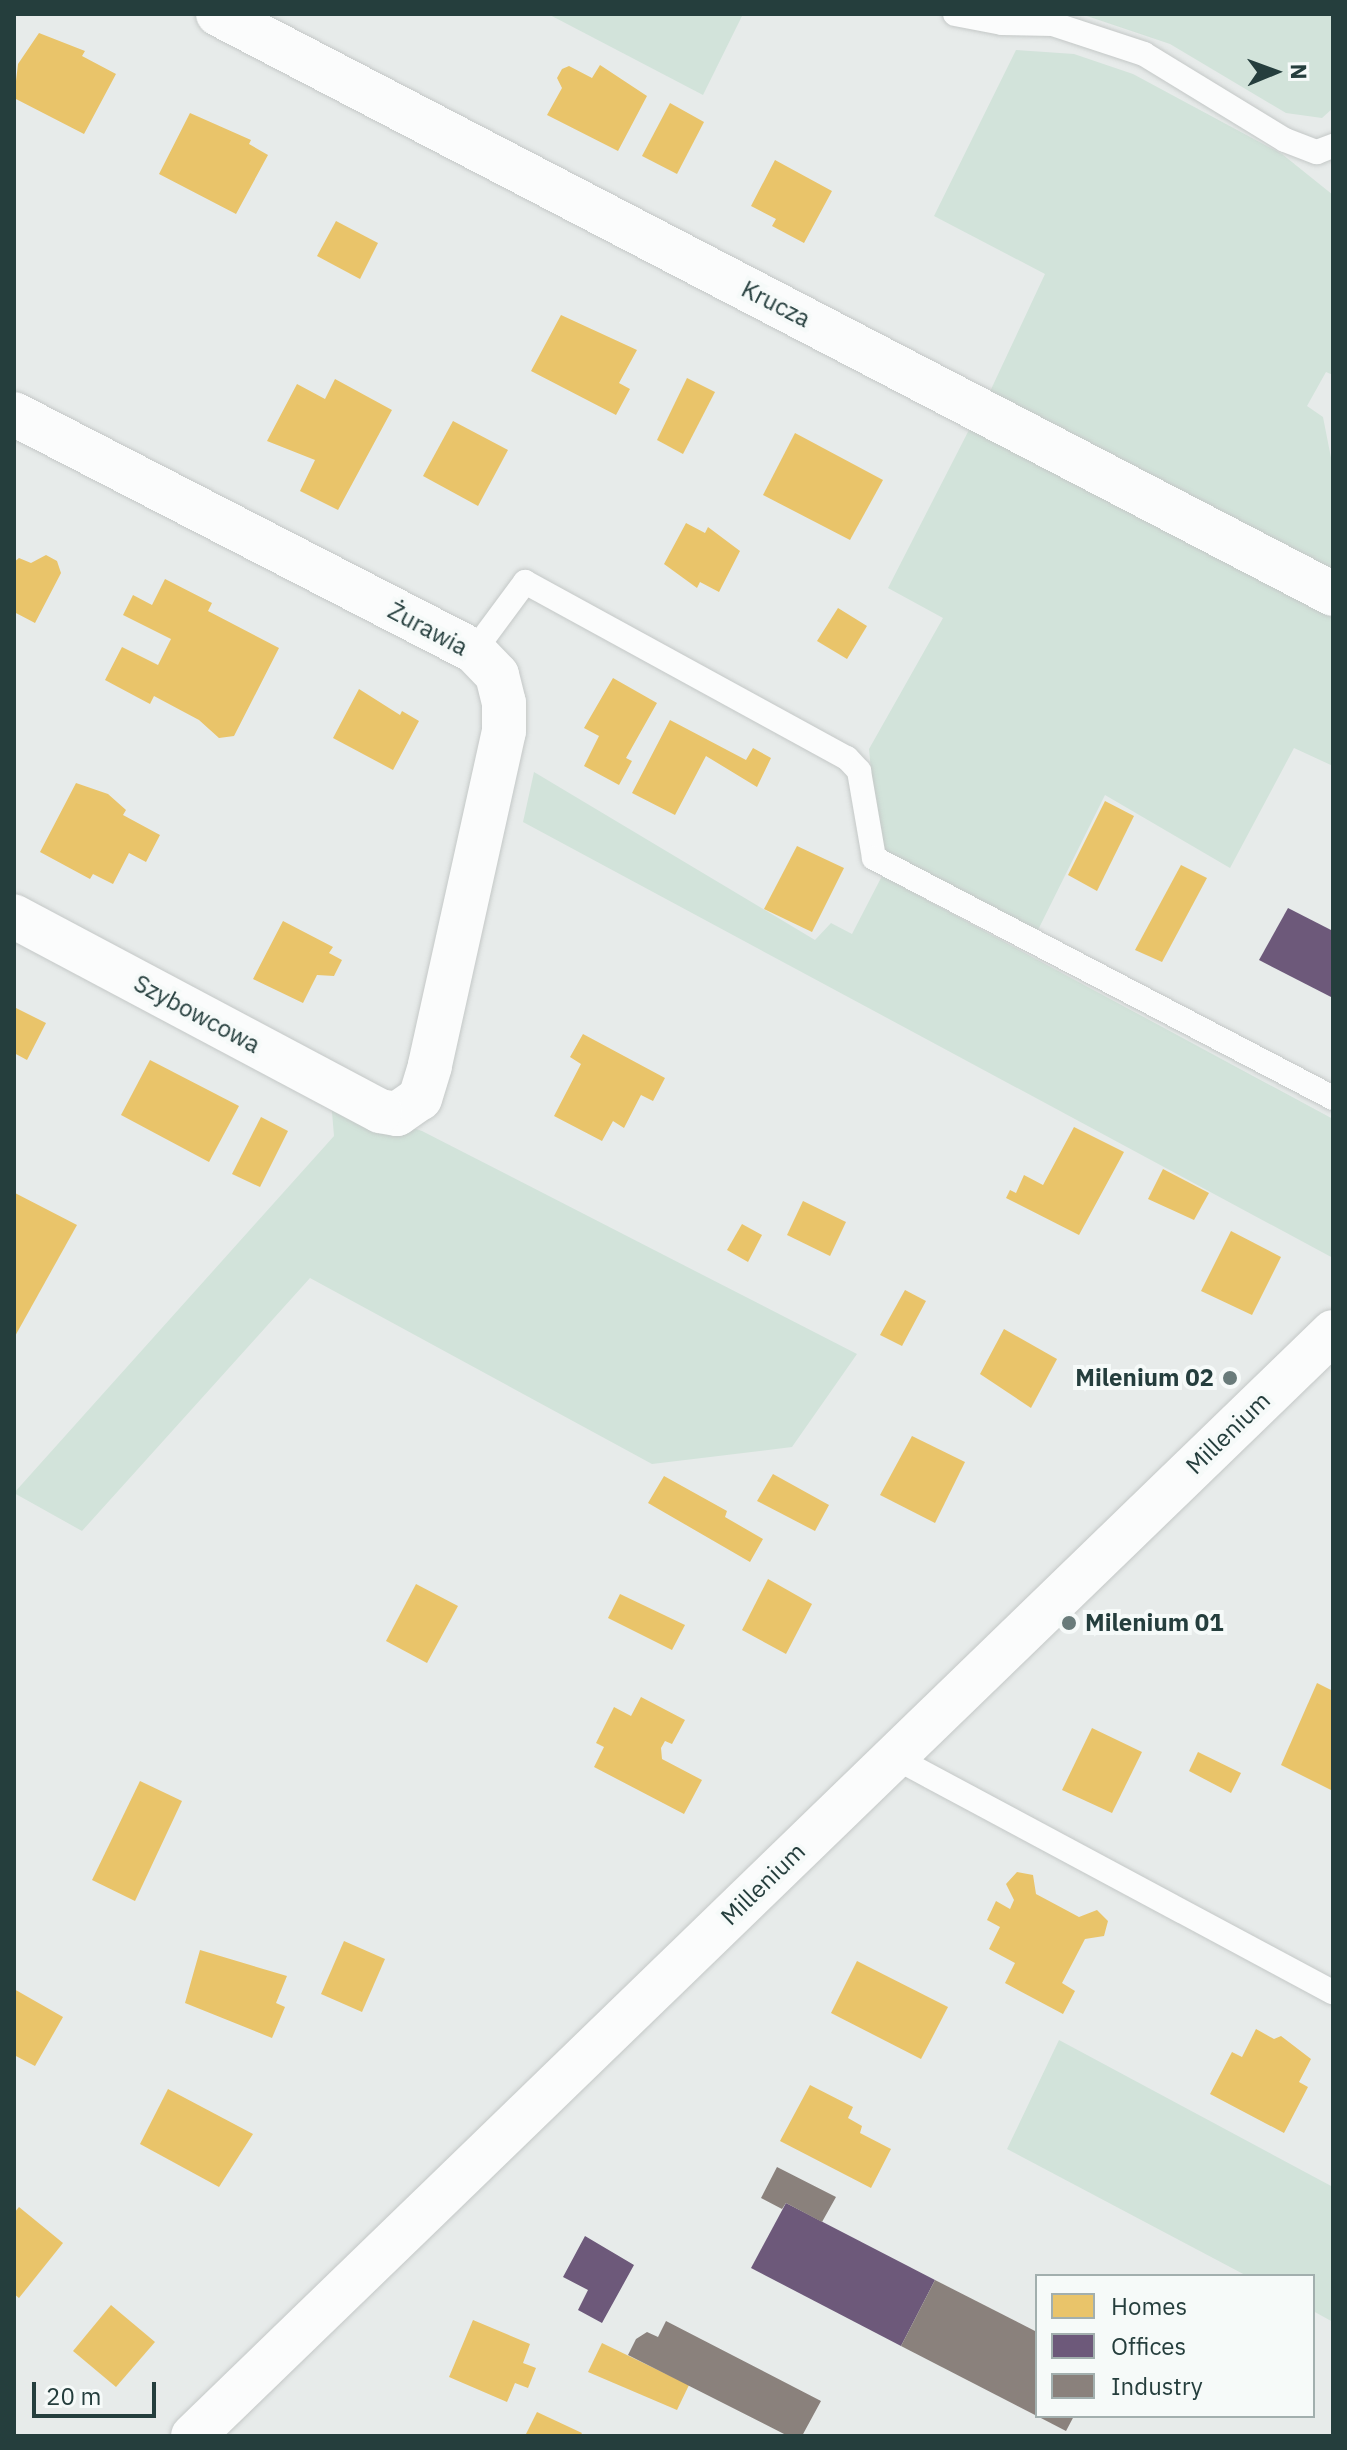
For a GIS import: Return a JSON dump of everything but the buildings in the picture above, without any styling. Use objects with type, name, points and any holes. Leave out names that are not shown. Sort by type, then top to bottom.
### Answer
[{"type":"street","name":"Krucza","points":[[218,14],[1333,594]]},
{"type":"street","name":"Żurawia","points":[[14,414],[474,651],[497,675],[504,731],[430,1066],[412,1106],[397,1114],[380,1111]]},
{"type":"street","name":"Szybowcowa","points":[[14,916],[380,1111]]},
{"type":"street","name":"Millenium","points":[[193,2436],[1333,1332]]},
{"type":"lane","points":[[958,15],[1053,24],[1144,54],[1285,140],[1325,149]]},
{"type":"lane","points":[[474,651],[525,582],[847,758],[859,771],[874,858],[1333,1098]]},
{"type":"lane","points":[[894,1757],[1333,1992]]},
{"type":"shaded area","points":[[548,14],[743,14],[703,95]]},
{"type":"shaded area","points":[[1081,14],[1333,14],[1333,108],[1322,118],[1286,113],[1170,44]]},
{"type":"shaded area","points":[[1016,50],[1074,54],[1133,74],[1282,154],[1333,195],[1333,375],[1326,372],[1307,406],[1323,417],[1333,468],[1333,571],[986,400],[1045,274],[934,216]]},
{"type":"shaded area","points":[[971,426],[1333,611],[1333,766],[1294,748],[1230,868],[1105,795],[1036,934],[878,847],[869,749],[943,618],[888,588]]},
{"type":"shaded area","points":[[534,772],[815,940],[831,923],[852,934],[882,876],[1333,1119],[1333,1258],[523,822]]},
{"type":"shaded area","points":[[331,1100],[422,1131],[857,1354],[792,1447],[652,1464],[310,1278],[82,1531],[14,1493],[334,1136]]},
{"type":"shaded area","points":[[1059,2040],[1333,2187],[1333,2322],[1315,2312],[1315,2274],[1243,2274],[1007,2149]]},
{"type":"place","name":"Milenium 02","points":[[1230,1378]]},
{"type":"place","name":"Milenium 01","points":[[1069,1623]]}]
